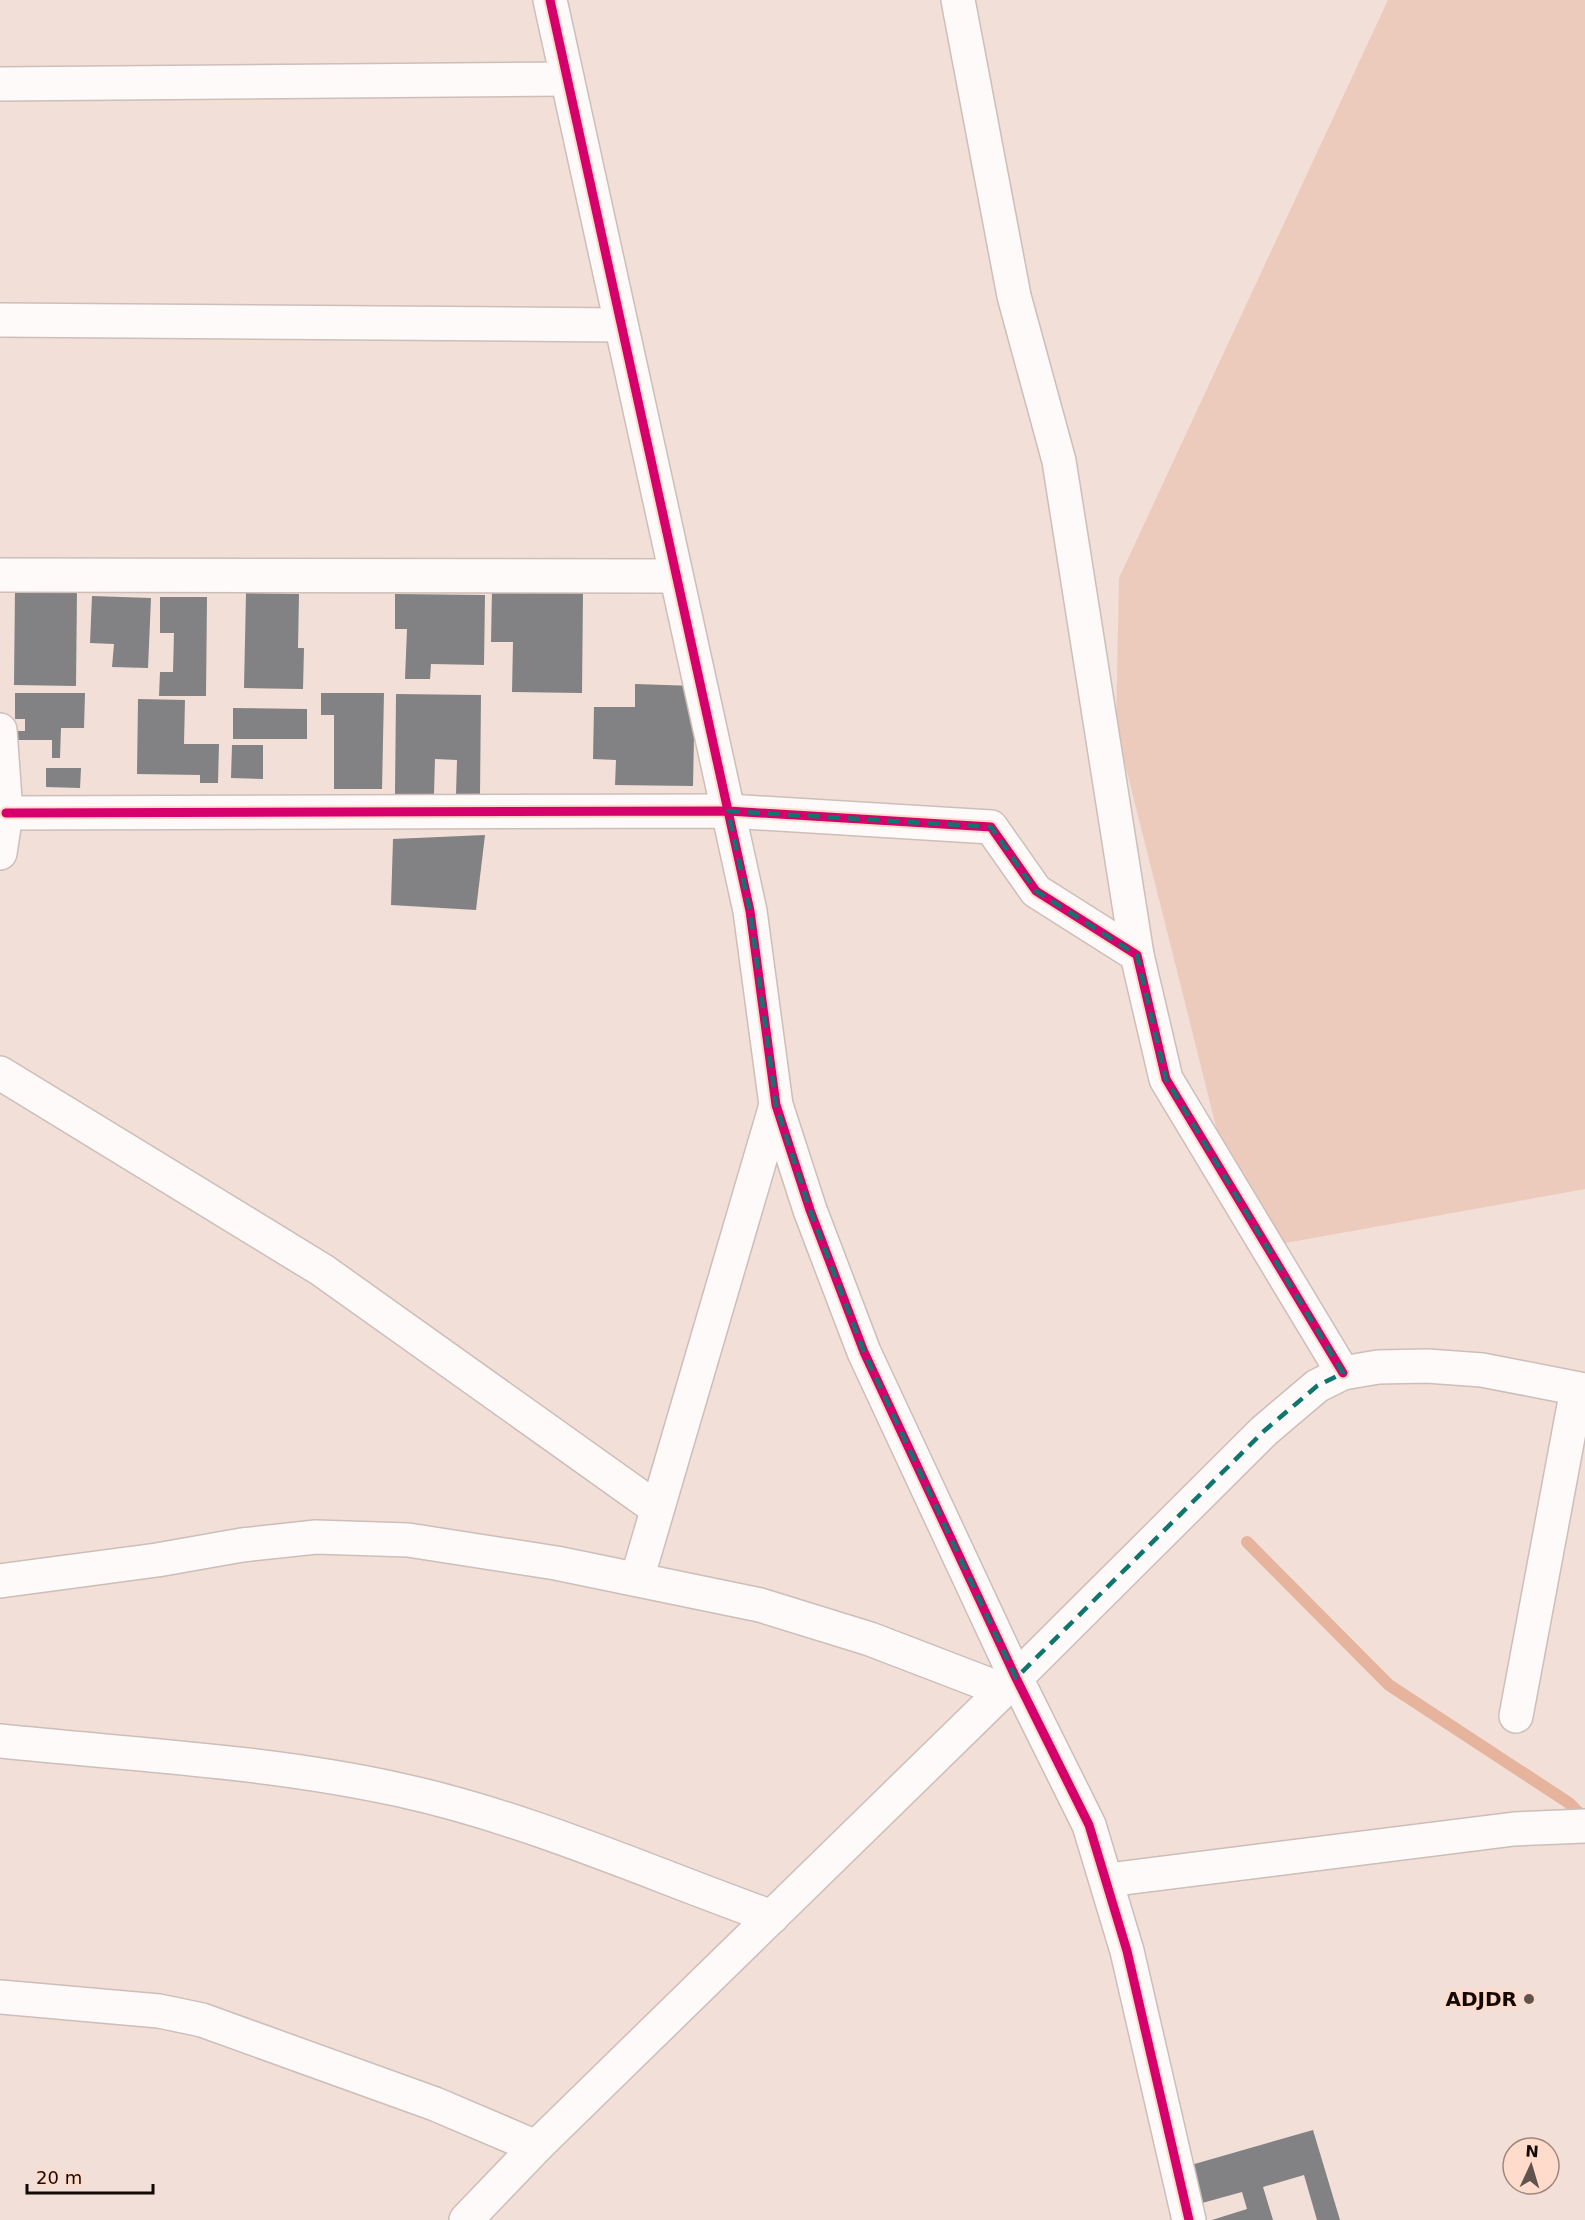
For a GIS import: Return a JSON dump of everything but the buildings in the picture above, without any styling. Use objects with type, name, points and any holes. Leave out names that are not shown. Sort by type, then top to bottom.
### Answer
[{"type":"street","points":[[549,0],[750,911],[776,1105],[810,1210],[864,1352],[1010,1684],[1089,1825],[1108,1880],[1127,1951],[1189,2220]]},
{"type":"street","points":[[958,0],[1014,296],[1059,461],[1137,955],[1166,1079],[1343,1373]]},
{"type":"street","points":[[0,84],[567,79]]},
{"type":"street","points":[[0,320],[621,326]]},
{"type":"street","points":[[0,575],[676,576]]},
{"type":"street","points":[[0,730],[6,813],[0,853]]},
{"type":"street","points":[[6,813],[728,811],[991,827],[1036,891],[1137,955]]},
{"type":"street","points":[[0,1073],[322,1270],[656,1508]]},
{"type":"street","points":[[637,1579],[776,1105]]},
{"type":"street","points":[[466,2220],[536,2147],[1010,1684],[1264,1431],[1317,1386],[1343,1373],[1378,1367],[1427,1366],[1482,1370],[1581,1389],[1516,1716]]},
{"type":"street","points":[[0,1581],[157,1560],[242,1545],[316,1537],[408,1540],[556,1563],[760,1605],[1010,1684]]},
{"type":"street","points":[[0,1741],[264,1768],[400,1790],[540,1829],[670,1881],[772,1917]]},
{"type":"street","points":[[1108,1880],[1514,1829],[1585,1826]]},
{"type":"street","points":[[0,1997],[159,2011],[202,2020],[435,2104],[536,2147]]},
{"type":"highlighted area","points":[[728,811],[991,827],[1036,891],[1137,955],[1166,1079],[1343,1373],[1317,1386],[1264,1431],[1016,1678],[864,1352],[810,1210],[776,1105],[750,911]]},
{"type":"shaded area","points":[[1388,0],[1585,0],[1585,1189],[1247,1250],[1116,728],[1119,578]]},
{"type":"waterway","points":[[1247,1542],[1389,1685],[1569,1803],[1585,1819]]},
{"type":"cycle path","points":[[550,0],[750,911],[776,1105],[810,1210],[864,1352],[1016,1678],[1089,1825],[1127,1951],[1189,2220]]},
{"type":"cycle path","points":[[6,813],[728,811],[991,827],[1036,891],[1137,955],[1166,1079],[1343,1373]]},
{"type":"place","name":"ADJDR","points":[[1529,1999]]}]
